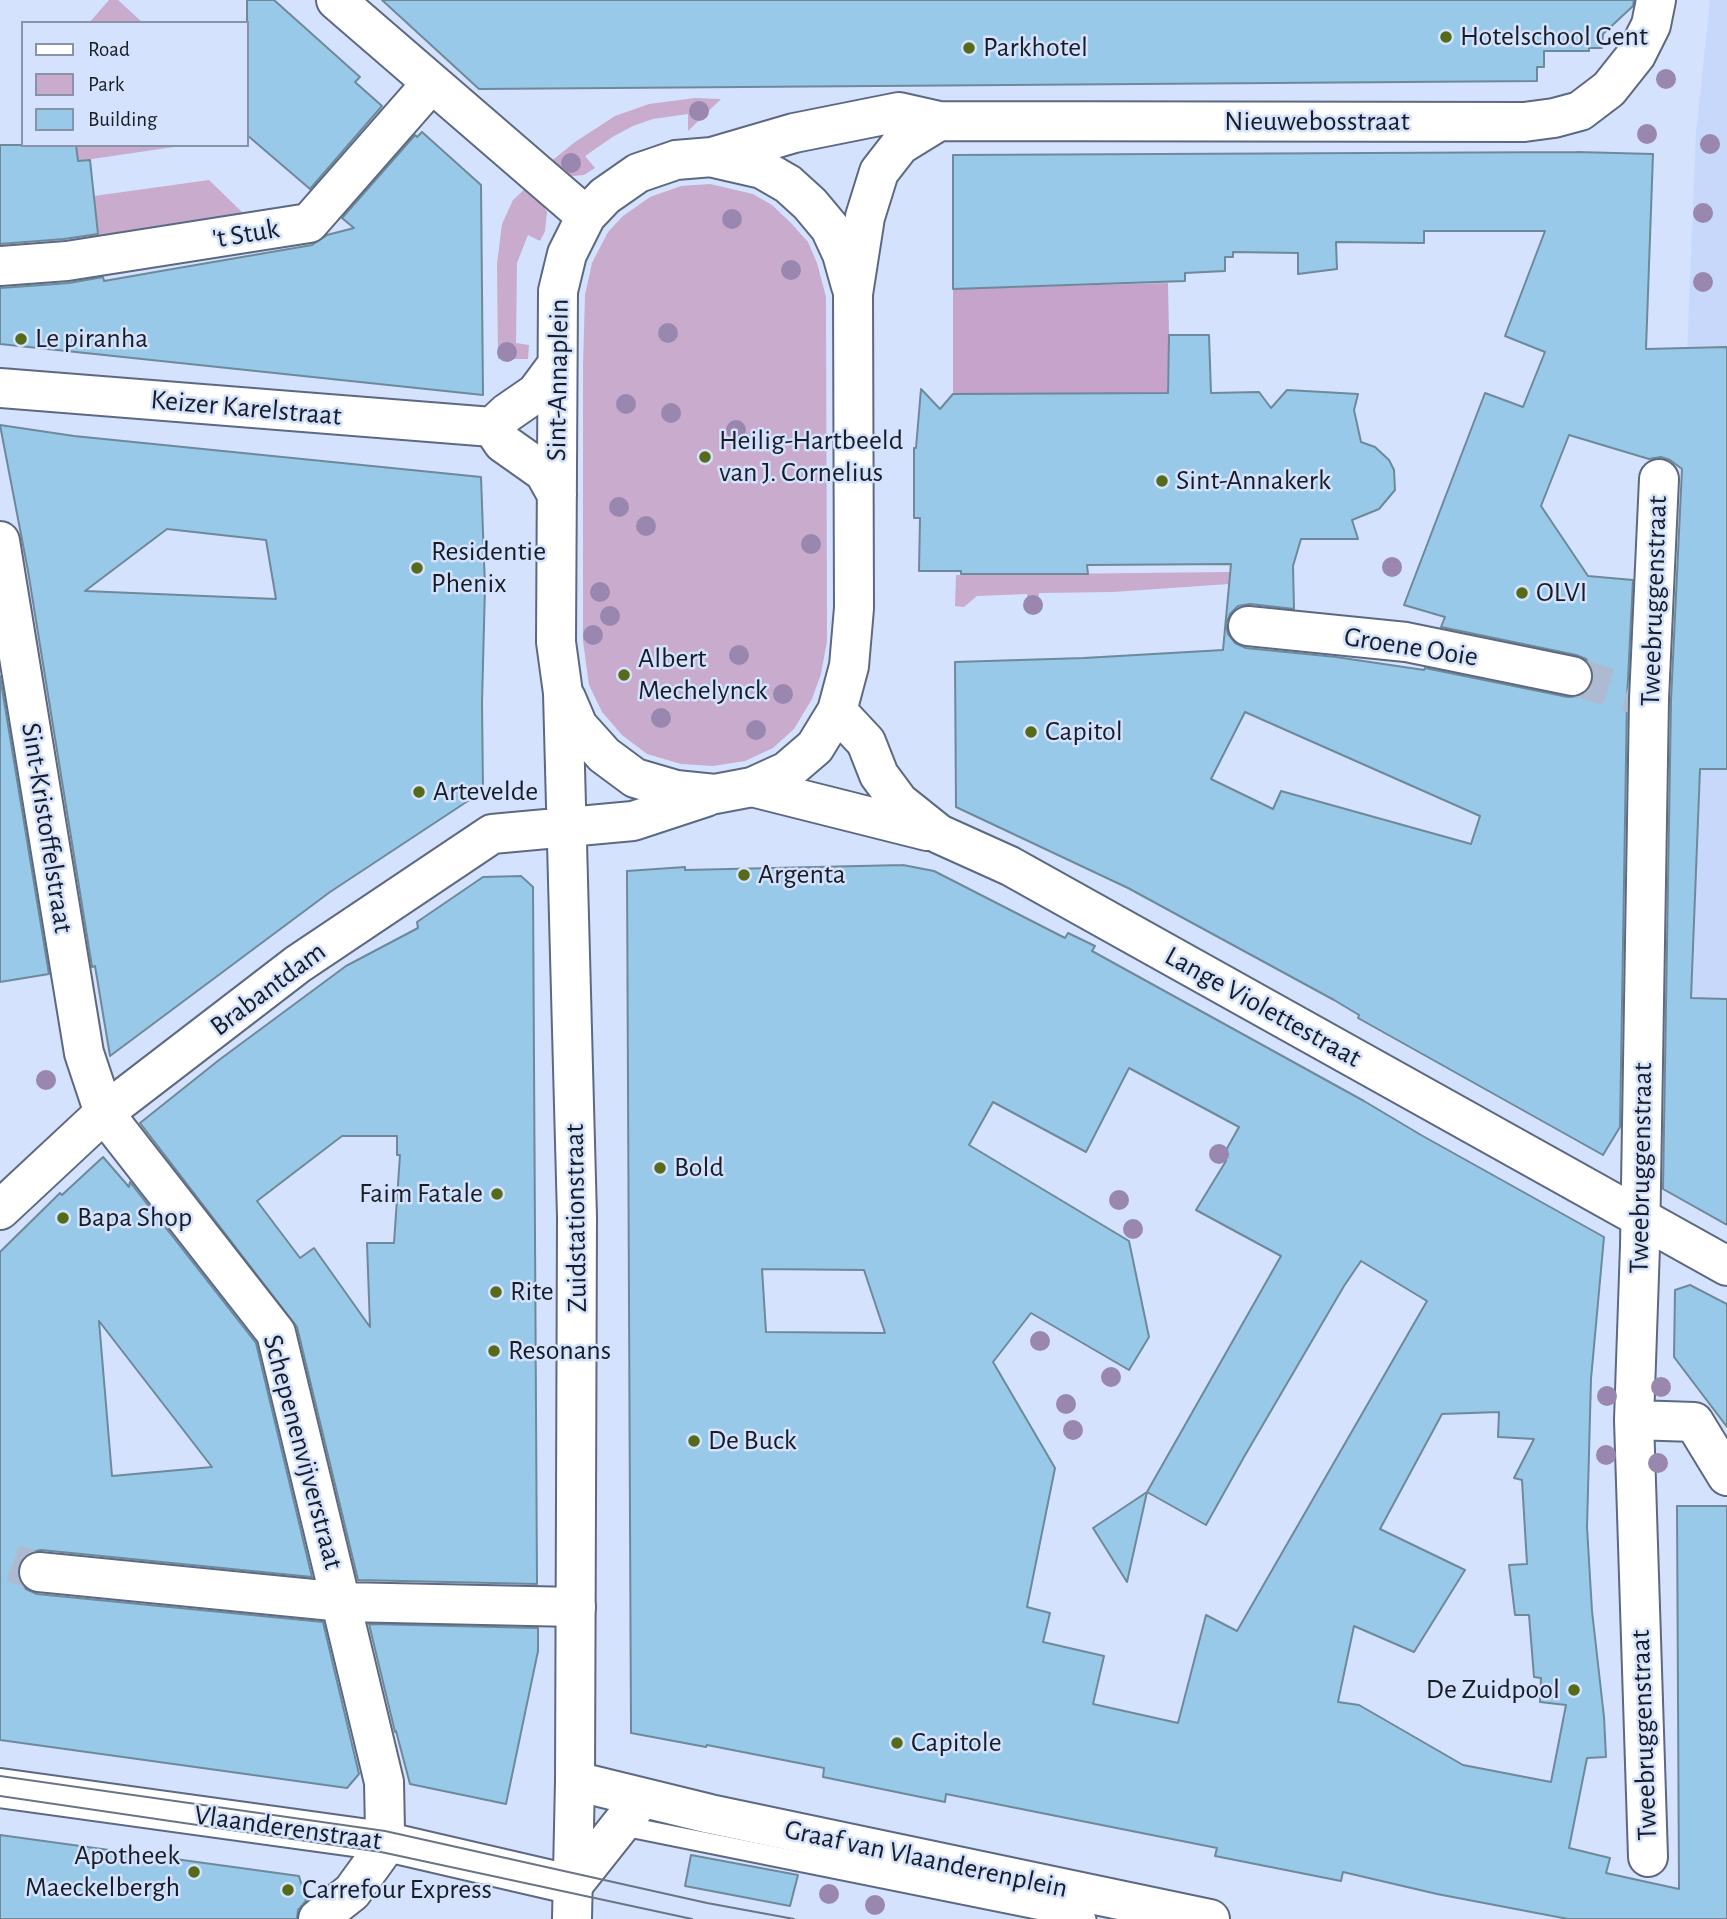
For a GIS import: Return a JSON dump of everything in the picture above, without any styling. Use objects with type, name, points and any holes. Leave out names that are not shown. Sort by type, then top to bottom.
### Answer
[{"type":"street","points":[[336,0],[586,216]]},
{"type":"street","name":"Nieuwebosstraat","points":[[939,121],[1524,122],[1554,118],[1580,111],[1609,89],[1636,55],[1654,12]]},
{"type":"street","name":"'t Stuk","points":[[0,266],[67,261],[309,223],[431,84]]},
{"type":"street","name":"Sint-Annaplein","points":[[568,829],[563,693],[556,642],[558,291],[567,254],[586,216],[606,196],[638,173],[676,160],[712,157],[794,132],[899,112],[939,121]]},
{"type":"street","name":"Sint-Annaplein","points":[[563,693],[579,726],[604,755],[635,778],[676,790],[715,794],[752,787],[787,771],[815,747],[837,710],[849,666],[854,608],[853,294],[865,217],[879,172],[900,145],[939,121]]},
{"type":"street","name":"Sint-Annaplein","points":[[712,157],[762,169],[788,184],[810,204],[830,228],[842,254],[853,294]]},
{"type":"street","points":[[556,366],[536,393],[492,427],[503,443],[544,472],[557,495]]},
{"type":"street","name":"Keizer Karelstraat","points":[[0,388],[492,427]]},
{"type":"street","name":"Tweebruggenstraat","points":[[1648,1857],[1634,1420],[1641,1217],[1649,699],[1659,479]]},
{"type":"street","name":"Sint-Kristoffelstraat","points":[[0,541],[84,1053],[104,1113]]},
{"type":"street","name":"Groene Ooie","points":[[1248,626],[1406,642],[1572,676]]},
{"type":"street","name":"Lange Violettestraat","points":[[837,710],[866,742],[879,775],[899,802],[939,834],[1010,866],[1727,1266]]},
{"type":"street","name":"Sint-Annaplein","points":[[752,787],[939,834]]},
{"type":"street","points":[[568,829],[633,821],[715,794]]},
{"type":"street","name":"Brabantdam","points":[[0,1210],[104,1113],[298,964],[492,835],[568,829]]},
{"type":"street","name":"Zuidstationstraat","points":[[568,829],[577,1217],[573,1902]]},
{"type":"street","name":"Schepenenvijverstraat","points":[[104,1113],[276,1333],[384,1782],[383,1841]]},
{"type":"street","points":[[1634,1420],[1694,1422],[1727,1476]]},
{"type":"street","points":[[39,1572],[342,1602],[576,1607]]},
{"type":"street","name":"Graaf van Vlaanderenplein","points":[[575,1781],[633,1815],[1210,1919]]},
{"type":"street","name":"Vlaanderenstraat","points":[[0,1788],[383,1841],[573,1902]]},
{"type":"street","points":[[573,1902],[633,1815]]},
{"type":"street","points":[[318,1919],[352,1892],[381,1852],[383,1841]]},
{"type":"lane","name":"Graaf van Vlaanderenplein","points":[[633,1815],[1086,1919]]},
{"type":"shaded area","points":[[1710,0],[1727,0],[1727,1078],[1658,1064],[1696,133]]},
{"type":"shaded area","points":[[1168,283],[1167,393],[953,394],[953,289]]},
{"type":"green space","points":[[109,0],[118,0],[141,21],[91,21]]},
{"type":"green space","points":[[695,98],[721,99],[688,131],[688,114],[653,119],[633,126],[585,156],[595,168],[584,175],[560,174],[549,163],[615,116],[649,104]]},
{"type":"green space","points":[[76,147],[174,147],[78,161]]},
{"type":"green space","points":[[209,180],[244,214],[99,238],[94,196]]},
{"type":"green space","points":[[710,184],[753,194],[772,205],[791,223],[808,242],[826,297],[827,641],[821,674],[812,699],[794,729],[773,748],[745,761],[713,766],[681,764],[647,754],[622,735],[602,712],[589,685],[583,641],[583,367],[585,295],[592,263],[608,232],[623,216],[650,197],[681,186]]},
{"type":"green space","points":[[526,188],[539,199],[547,212],[545,231],[540,241],[528,235],[517,263],[516,343],[529,345],[528,359],[498,359],[497,264],[502,224],[513,200]]},
{"type":"green space","points":[[1230,572],[1229,584],[1113,592],[1039,593],[1038,603],[1027,603],[1027,594],[977,596],[964,607],[955,606],[956,575]]},
{"type":"building","points":[[247,0],[274,0],[360,77],[355,82],[382,106],[310,189],[248,136]]},
{"type":"building","points":[[382,0],[1634,0],[1633,6],[1603,34],[1602,48],[1589,48],[1589,51],[1544,51],[1544,67],[1537,67],[1537,81],[479,89]]},
{"type":"building","points":[[422,132],[481,185],[483,395],[0,344],[0,288],[69,283],[103,277],[104,281],[312,245],[327,235],[354,228],[342,218],[415,135],[417,137]]},
{"type":"building","points":[[0,145],[76,147],[78,161],[90,160],[98,234],[0,244]]},
{"type":"building","points":[[1577,152],[1653,154],[1646,349],[1727,347],[1727,769],[1700,769],[1691,998],[1727,999],[1727,1225],[1663,1189],[1671,700],[1682,469],[1670,460],[1661,457],[1649,459],[1569,435],[1541,506],[1588,576],[1633,580],[1627,699],[1620,1127],[1603,1155],[1358,1018],[1359,1015],[1334,1000],[1128,888],[956,807],[955,662],[1223,650],[1231,564],[1087,565],[1088,574],[961,574],[961,571],[919,571],[920,518],[914,518],[914,448],[921,389],[940,409],[953,394],[1168,393],[1169,335],[1209,335],[1211,393],[1259,392],[1271,408],[1287,390],[1358,394],[1354,410],[1361,442],[1375,447],[1389,460],[1394,470],[1395,490],[1379,509],[1352,520],[1358,539],[1301,539],[1293,566],[1294,609],[1250,604],[1238,606],[1230,614],[1226,624],[1228,634],[1235,643],[1246,648],[1425,668],[1568,697],[1580,696],[1589,690],[1593,680],[1592,668],[1586,659],[1441,627],[1445,617],[1404,605],[1485,393],[1523,407],[1545,352],[1505,336],[1545,231],[1424,231],[1424,243],[1336,242],[1337,269],[1298,274],[1298,253],[1233,252],[1233,257],[1225,257],[1225,271],[1185,273],[1185,281],[953,289],[953,155]],"holes":[[[1245,712],[1480,816],[1471,844],[1281,791],[1273,809],[1211,779]]]},
{"type":"building","points":[[0,425],[74,436],[481,477],[485,587],[483,791],[330,892],[110,1056],[95,966],[92,967],[28,571]],"holes":[[[167,529],[266,540],[276,599],[85,591]]]},
{"type":"building","points":[[0,676],[49,974],[0,982]]},
{"type":"building","points":[[903,865],[934,871],[1065,938],[1068,933],[1095,946],[1092,951],[1604,1237],[1591,1379],[1587,1527],[1606,1757],[1587,1758],[1569,1848],[1610,1858],[1606,1873],[1679,1889],[1677,1506],[1727,1506],[1727,1919],[1568,1919],[1437,1894],[1343,1872],[1341,1881],[1215,1856],[1217,1848],[946,1794],[945,1802],[823,1777],[824,1768],[631,1733],[627,871],[685,867],[685,870]],"holes":[[[1129,1068],[1239,1127],[1221,1159],[1226,1161],[1196,1210],[1281,1256],[1147,1492],[1206,1525],[1361,1261],[1427,1301],[1237,1631],[1206,1615],[1178,1723],[1093,1704],[1104,1656],[1043,1642],[1050,1613],[1027,1607],[1055,1468],[993,1362],[1031,1313],[1129,1370],[1149,1337],[1129,1241],[969,1145],[993,1102],[1086,1152]],[[762,1269],[864,1270],[885,1333],[766,1332]],[[1499,1412],[1498,1437],[1534,1439],[1514,1478],[1522,1480],[1527,1564],[1509,1565],[1515,1615],[1529,1615],[1534,1677],[1541,1678],[1540,1702],[1566,1705],[1551,1782],[1463,1765],[1359,1705],[1338,1702],[1354,1626],[1414,1652],[1465,1570],[1380,1529],[1442,1414]]]},
{"type":"building","points":[[521,876],[533,887],[537,1584],[358,1580],[297,1327],[140,1123],[219,1060],[346,966],[418,928],[417,922],[483,877]],"holes":[[[342,1136],[397,1136],[397,1155],[400,1155],[394,1243],[367,1243],[370,1327],[314,1248],[300,1258],[257,1201]]]},
{"type":"building","points":[[103,1157],[129,1187],[130,1182],[256,1343],[312,1577],[41,1550],[31,1552],[22,1559],[17,1569],[19,1580],[26,1589],[37,1594],[323,1622],[359,1774],[347,1788],[0,1740],[0,1252],[60,1193],[62,1195]],"holes":[[[99,1321],[212,1467],[112,1476]]]},
{"type":"building","points":[[1690,1285],[1727,1304],[1727,1427],[1674,1357],[1675,1290]]},
{"type":"building","points":[[1147,1492],[1127,1582],[1093,1528]]},
{"type":"building","points":[[369,1624],[538,1628],[538,1651],[506,1804],[410,1784]]},
{"type":"building","points":[[0,1835],[299,1876],[306,1901],[298,1910],[297,1919],[0,1919]]},
{"type":"building","points":[[691,1855],[798,1875],[790,1906],[685,1886]]},
{"type":"tunnel","points":[[1572,676],[1649,699]]},
{"type":"tunnel","points":[[13,1563],[39,1572],[36,1597]]},
{"type":"tram line","points":[[0,1776],[385,1831],[707,1903],[794,1919]]},
{"type":"tram line","points":[[0,1796],[381,1852],[692,1919]]},
{"type":"place","name":"Hotelschool Gent","points":[[1446,37]]},
{"type":"place","name":"Parkhotel","points":[[969,48]]},
{"type":"place","name":"Le piranha","points":[[21,339]]},
{"type":"place","name":"Heilig-Hartbeeld van J. Cornelius","points":[[705,457]]},
{"type":"place","name":"Sint-Annakerk","points":[[1162,481]]},
{"type":"place","name":"Residentie Phenix","points":[[417,568]]},
{"type":"place","name":"OLVI","points":[[1522,593]]},
{"type":"place","name":"Albert Mechelynck","points":[[624,675]]},
{"type":"place","name":"Capitol","points":[[1031,732]]},
{"type":"place","name":"Artevelde","points":[[419,792]]},
{"type":"place","name":"Argenta","points":[[744,875]]},
{"type":"place","name":"Bold","points":[[660,1168]]},
{"type":"place","name":"Faim Fatale","points":[[497,1194]]},
{"type":"place","name":"Bapa Shop","points":[[63,1218]]},
{"type":"place","name":"Rite","points":[[496,1292]]},
{"type":"place","name":"Resonans","points":[[494,1351]]},
{"type":"place","name":"De Buck","points":[[694,1441]]},
{"type":"place","name":"De Zuidpool","points":[[1574,1690]]},
{"type":"place","name":"Capitole","points":[[897,1743]]},
{"type":"place","name":"Apotheek Maeckelbergh","points":[[194,1872]]},
{"type":"place","name":"Carrefour Express","points":[[288,1890]]}]
